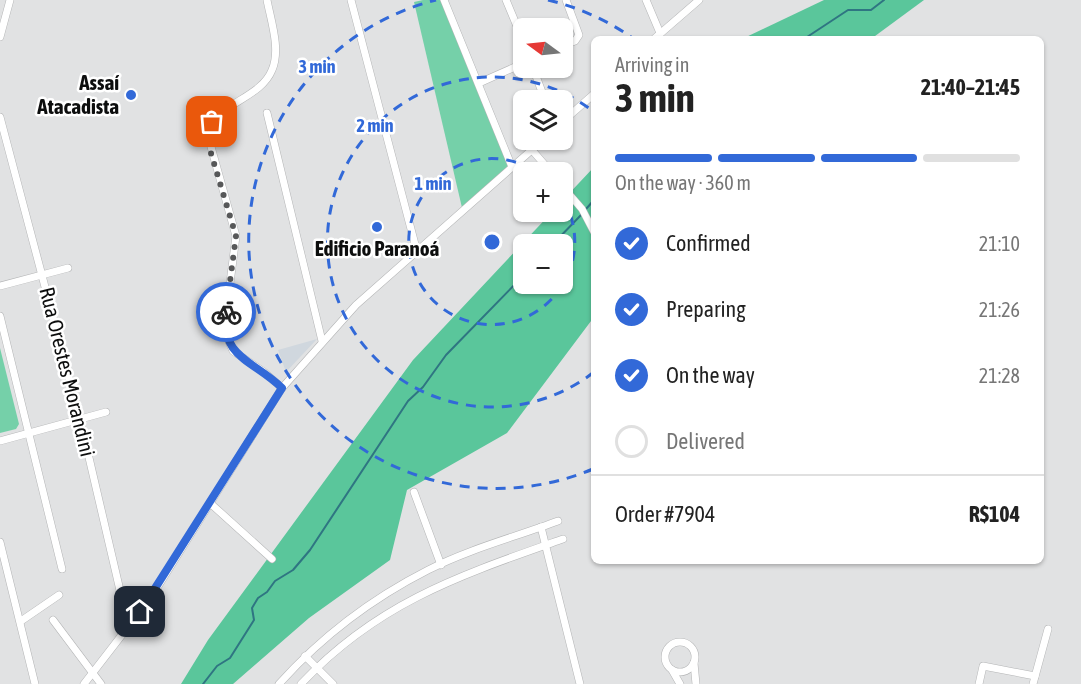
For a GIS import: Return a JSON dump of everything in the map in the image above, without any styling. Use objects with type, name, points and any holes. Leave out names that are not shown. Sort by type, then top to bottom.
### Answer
[{"type":"street","points":[[0,35],[10,0]]},
{"type":"street","points":[[267,0],[275,57],[272,70],[255,90],[212,122],[208,136],[236,236],[224,330],[227,342],[233,351],[282,388]]},
{"type":"street","points":[[351,0],[417,252]]},
{"type":"street","points":[[444,0],[512,167]]},
{"type":"street","points":[[506,0],[513,18]]},
{"type":"street","points":[[566,0],[573,18]]},
{"type":"street","points":[[646,0],[657,36],[699,0]]},
{"type":"street","points":[[573,19],[579,35],[573,42]]},
{"type":"street","points":[[479,83],[513,68]]},
{"type":"street","points":[[573,112],[591,97]]},
{"type":"street","points":[[267,113],[322,341]]},
{"type":"street","name":"Rua Orestes Morandini","points":[[0,117],[80,419],[129,628]]},
{"type":"street","points":[[84,684],[129,628],[282,388],[322,341],[356,305],[532,150],[542,162]]},
{"type":"street","points":[[573,198],[584,211],[591,226]]},
{"type":"street","points":[[0,286],[68,268]]},
{"type":"street","points":[[0,316],[62,569]]},
{"type":"street","points":[[0,441],[106,412]]},
{"type":"street","points":[[414,492],[441,565]]},
{"type":"street","points":[[210,503],[272,559]]},
{"type":"street","points":[[279,684],[305,656],[352,616],[406,582],[441,565],[558,521]]},
{"type":"street","points":[[541,527],[580,684]]},
{"type":"street","points":[[301,684],[361,631],[411,598],[461,574],[563,538]]},
{"type":"street","points":[[0,542],[35,684]]},
{"type":"street","points":[[21,621],[59,595]]},
{"type":"street","points":[[53,621],[101,684]]},
{"type":"street","points":[[1033,684],[1048,629]]},
{"type":"street","points":[[680,684],[666,661],[667,651],[679,642],[692,648],[696,684]]},
{"type":"street","points":[[305,656],[333,684]]},
{"type":"street","points":[[672,669],[685,672],[694,663]]},
{"type":"street","points":[[979,684],[983,666],[1035,676]]},
{"type":"shaded area","points":[[317,339],[286,372],[278,350]]},
{"type":"green space","points":[[443,0],[512,167],[463,212],[414,2]]},
{"type":"green space","points":[[824,0],[924,0],[875,36],[748,36]]},
{"type":"green space","points":[[591,170],[591,321],[507,433],[407,490],[390,560],[309,618],[233,684],[181,684],[208,640],[413,360],[513,254],[513,294],[573,294],[573,234],[531,234],[543,222],[573,222],[573,189]]},
{"type":"green space","points":[[0,348],[19,424],[16,429],[0,433]]},
{"type":"waterway","points":[[809,36],[848,10],[871,10],[884,0]]},
{"type":"waterway","points":[[586,209],[591,203]]},
{"type":"waterway","points":[[563,234],[582,214]]},
{"type":"waterway","points":[[203,684],[217,666],[230,658],[254,620],[252,608],[258,598],[267,592],[275,581],[293,570],[310,550],[408,401],[423,387],[446,355],[513,286]]},
{"type":"way so far","points":[[212,122],[208,136],[210,150],[236,236],[236,251],[226,312]]},
{"type":"place","name":"Assaí Atacadista","points":[[131,95]]},
{"type":"place","name":"Edificio Paranoá","points":[[377,227]]},
{"type":"route","points":[[140,612],[282,388],[264,372],[233,351],[227,342],[224,330],[226,312]]}]
